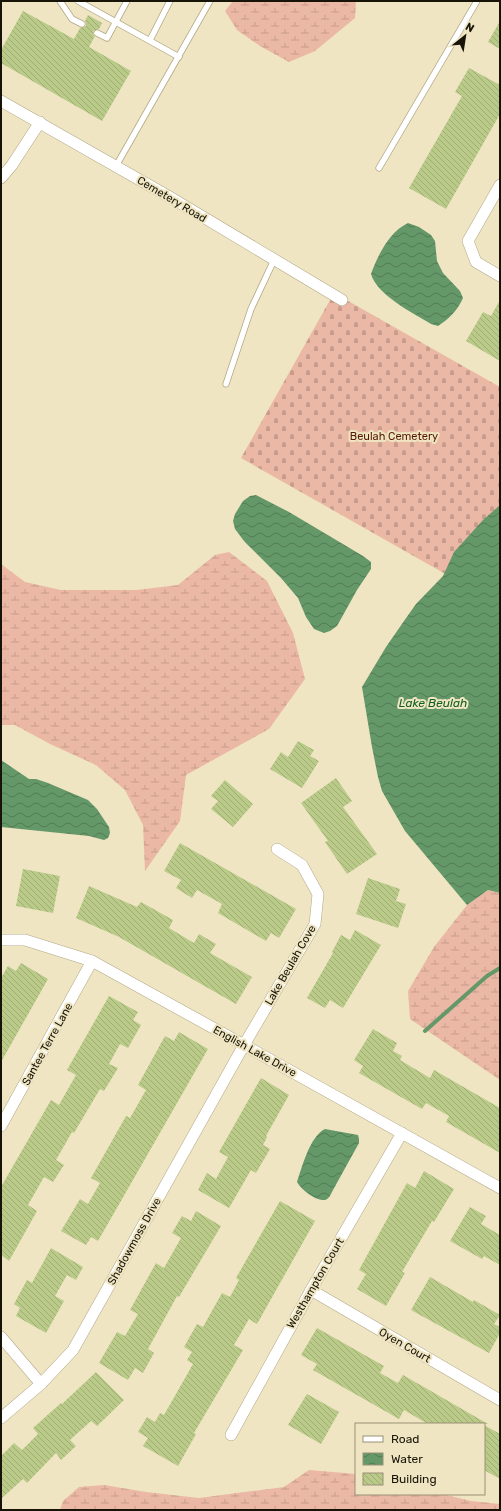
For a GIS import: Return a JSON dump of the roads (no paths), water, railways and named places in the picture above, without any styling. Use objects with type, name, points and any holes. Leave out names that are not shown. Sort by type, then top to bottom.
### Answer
[{"type":"street","name":"Cemetery Road","points":[[1,101],[116,166],[342,300]]},
{"type":"street","points":[[1,178],[12,165],[40,122]]},
{"type":"street","points":[[500,185],[468,241],[476,262],[500,276]]},
{"type":"street","name":"Lake Beulah Cove","points":[[244,1045],[315,924],[318,894],[302,865],[277,849]]},
{"type":"street","name":"English Lake Drive","points":[[1,940],[25,940],[92,962],[500,1188]]},
{"type":"street","name":"Santee Terre Lane","points":[[1,1126],[92,962]]},
{"type":"street","name":"Shadowmoss Drive","points":[[1,1418],[41,1384],[73,1350],[244,1045]]},
{"type":"street","name":"Westhampton Court","points":[[231,1435],[311,1290],[402,1133]]},
{"type":"street","name":"Oyen Court","points":[[311,1290],[500,1400]]},
{"type":"street","points":[[1,1337],[41,1384]]},
{"type":"lane","points":[[60,1],[72,18],[82,24]]},
{"type":"lane","points":[[78,1],[179,57]]},
{"type":"lane","points":[[97,32],[107,38],[127,1]]},
{"type":"lane","points":[[150,40],[170,1]]},
{"type":"lane","points":[[116,166],[210,1]]},
{"type":"lane","points":[[379,168],[477,1]]},
{"type":"lane","points":[[226,384],[251,309],[274,260]]},
{"type":"water","points":[[408,223],[419,227],[431,235],[435,241],[437,261],[443,273],[460,291],[463,298],[452,314],[438,326],[431,324],[396,303],[380,289],[371,274],[377,259],[390,238],[401,227]]},
{"type":"water","points":[[256,495],[289,512],[371,562],[371,569],[357,590],[337,626],[330,631],[324,633],[314,629],[306,617],[298,598],[281,578],[244,541],[235,529],[233,521],[235,514],[243,501],[250,496]]},
{"type":"water","name":"Lake Beulah","points":[[500,505],[500,893],[488,890],[467,905],[405,831],[382,791],[372,747],[362,687],[386,647],[416,604],[443,576],[454,552],[483,520]]},
{"type":"water","points":[[1,760],[29,779],[36,779],[48,783],[88,800],[97,809],[109,827],[110,833],[108,838],[104,840],[89,836],[1,827]]},
{"type":"water","points":[[325,1129],[358,1135],[359,1143],[331,1195],[328,1199],[321,1200],[309,1194],[297,1182],[304,1160],[311,1145],[315,1138]]},
{"type":"waterway","points":[[425,1031],[487,976],[500,968]]},
{"type":"park label","name":"Beulah Cemetery","points":[[394,436]]}]
